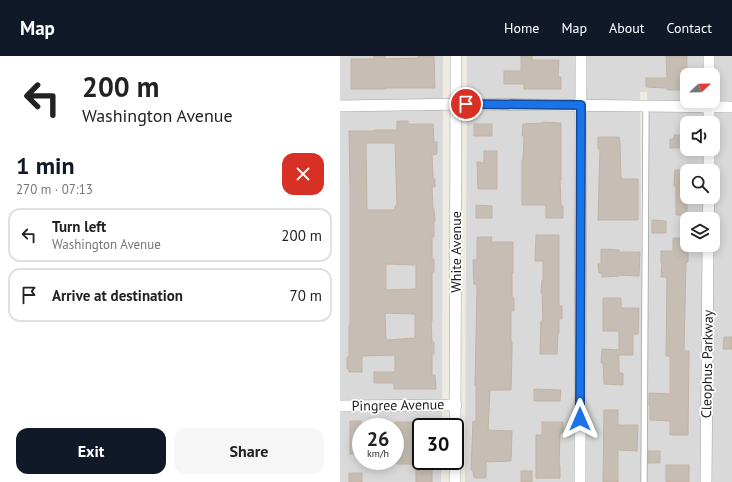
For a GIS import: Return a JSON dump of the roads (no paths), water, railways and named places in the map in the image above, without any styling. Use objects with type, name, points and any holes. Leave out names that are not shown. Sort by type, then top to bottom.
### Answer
[{"type":"street","name":"White Avenue","points":[[456,56],[456,418]]},
{"type":"street","points":[[580,482],[581,56]]},
{"type":"street","points":[[709,56],[709,68]]},
{"type":"street","points":[[340,106],[680,105]]},
{"type":"street","points":[[720,105],[732,107]]},
{"type":"street","name":"Cleophus Parkway","points":[[706,482],[708,252]]},
{"type":"street","name":"Pingree Avenue","points":[[340,406],[456,405]]},
{"type":"street","points":[[455,470],[455,482]]},
{"type":"lane","points":[[644,482],[646,106]]}]
